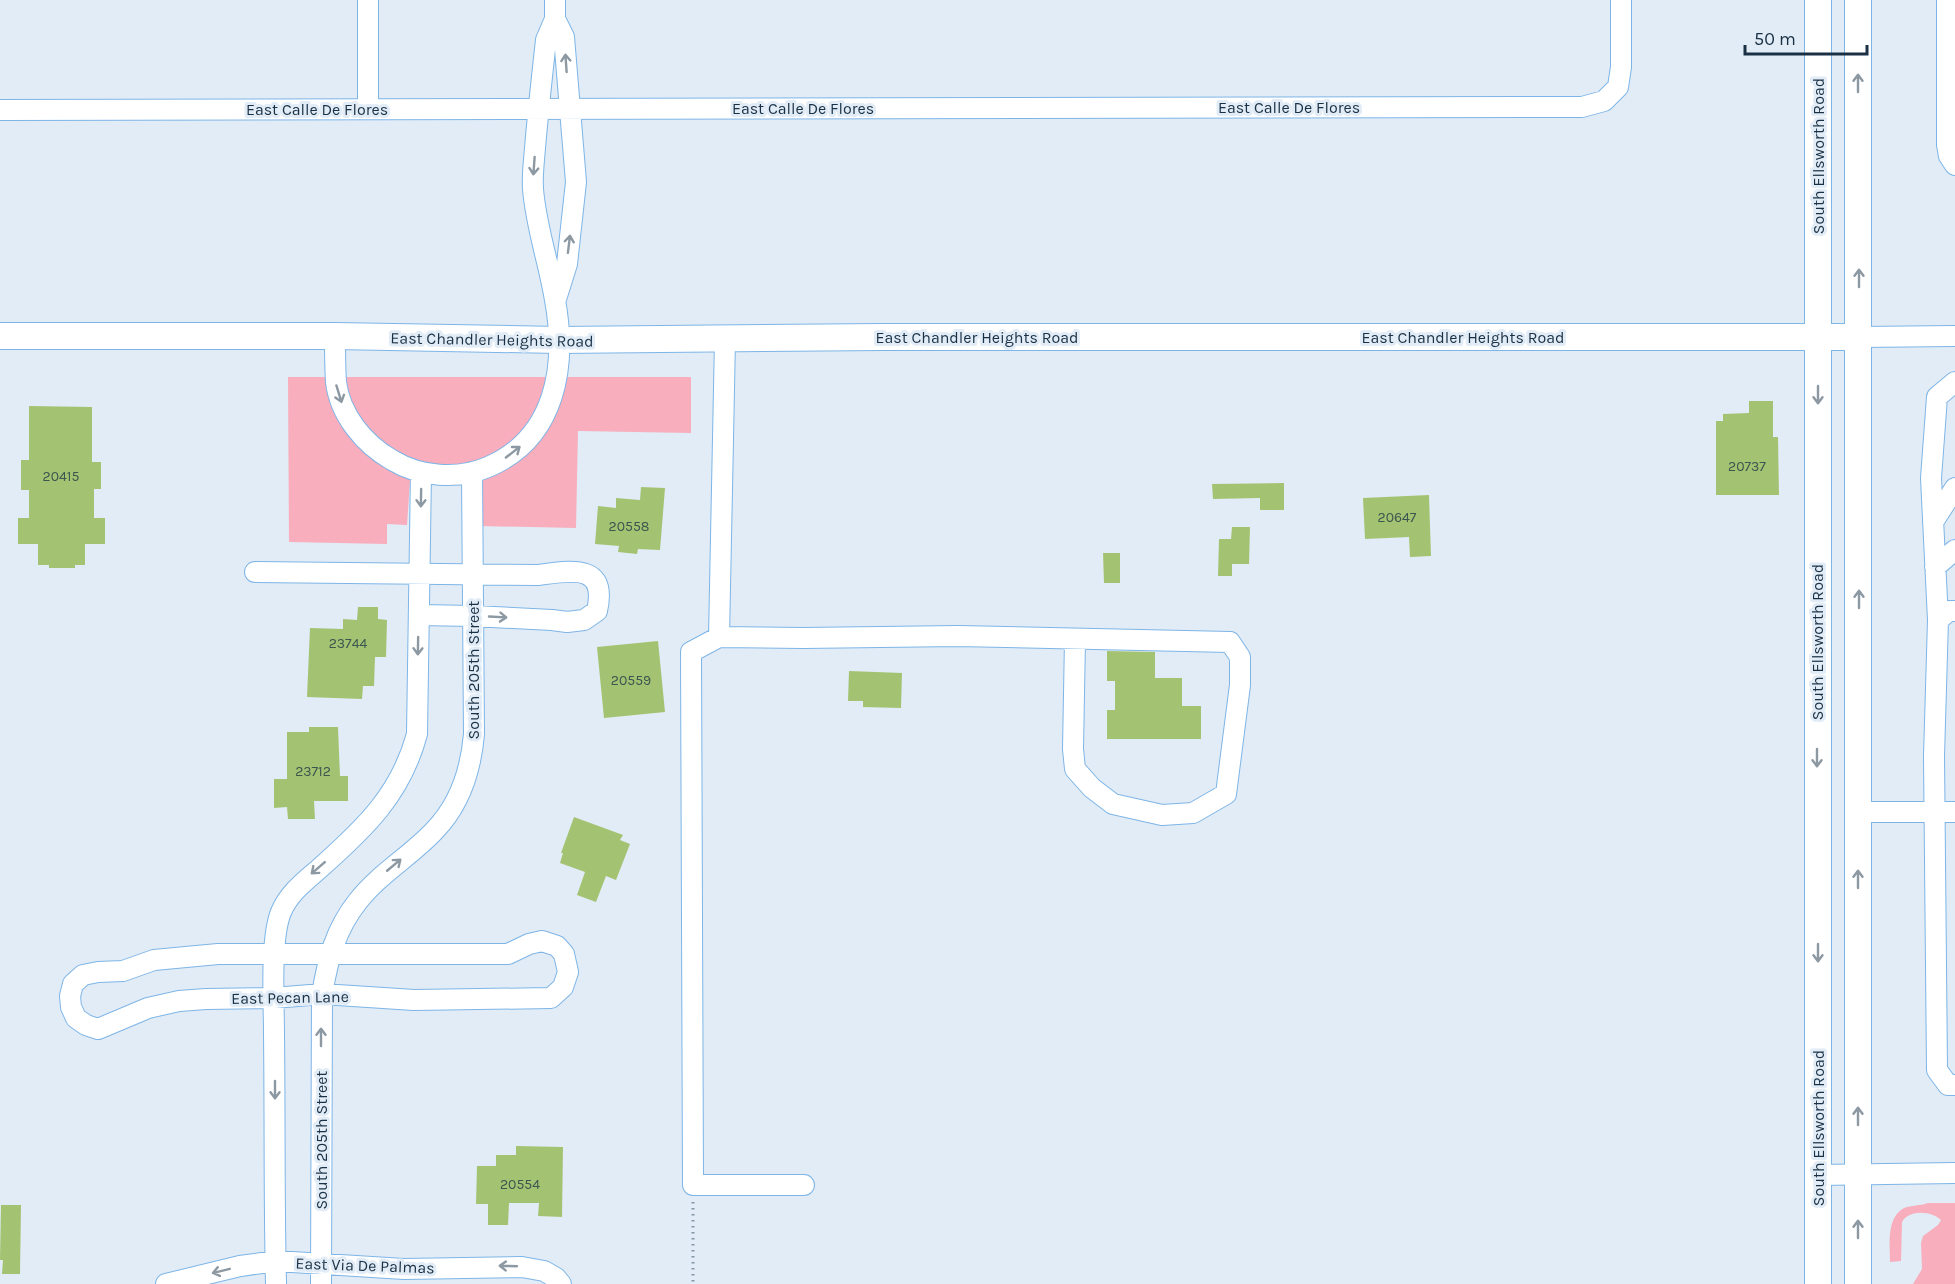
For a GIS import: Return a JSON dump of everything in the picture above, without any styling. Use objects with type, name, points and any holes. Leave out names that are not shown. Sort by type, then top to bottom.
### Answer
[{"type":"main road","name":"South Ellsworth Road","points":[[1818,0],[1818,1284]]},
{"type":"main road","points":[[1858,0],[1858,1284]]},
{"type":"main road","name":"East Chandler Heights Road","points":[[0,336],[335,336],[559,340],[1859,337]]},
{"type":"street","points":[[368,0],[368,109]]},
{"type":"street","name":"East Calle De Flores","points":[[0,110],[1582,107],[1604,101],[1618,87],[1621,0]]},
{"type":"street","points":[[1947,0],[1947,145],[1949,156],[1955,165]]},
{"type":"street","points":[[335,336],[336,383],[347,416],[363,437],[382,455],[398,464],[421,472],[459,475],[500,462],[533,434],[546,414],[554,393],[559,340],[555,300],[532,188],[546,40],[555,10]]},
{"type":"street","points":[[555,10],[564,37],[576,182],[567,264],[555,300]]},
{"type":"street","name":"East Chandler Heights Road","points":[[1859,337],[1955,336]]},
{"type":"street","points":[[718,637],[725,339]]},
{"type":"street","points":[[1955,382],[1937,397],[1930,478],[1935,567],[1946,616],[1935,812],[1937,1070],[1948,1085],[1955,1085]]},
{"type":"street","points":[[276,1284],[274,998],[277,926],[281,911],[302,882],[373,817],[390,797],[406,767],[417,734],[421,472]]},
{"type":"street","name":"South 205th Street","points":[[321,1284],[322,994],[329,955],[357,902],[386,871],[436,829],[449,811],[467,775],[474,734],[472,472]]},
{"type":"street","points":[[1933,522],[1955,488]]},
{"type":"street","points":[[1935,567],[1955,550]]},
{"type":"street","points":[[255,572],[538,575],[574,570],[588,574],[595,582],[600,597],[597,611],[584,620],[567,622],[418,615]]},
{"type":"street","points":[[804,1185],[693,1185],[691,652],[718,637],[958,636],[1230,642],[1240,657],[1240,685],[1226,794],[1193,813],[1162,815],[1113,804],[1092,788],[1075,769],[1073,749],[1075,639]]},
{"type":"street","points":[[1858,812],[1955,812]]},
{"type":"street","name":"East Pecan Lane","points":[[542,941],[557,946],[564,954],[568,972],[563,987],[551,998],[543,999],[414,1000],[322,994],[179,1001],[148,1008],[98,1029],[76,1018],[71,1007],[73,984],[83,975],[123,971],[154,960],[218,954],[329,955],[508,954],[529,944],[542,941]]},
{"type":"street","points":[[1818,1174],[1955,1173]]},
{"type":"street","name":"East Via De Palmas","points":[[166,1284],[240,1266],[276,1262],[404,1269],[522,1267],[544,1271],[561,1284]]},
{"type":"path","points":[[693,1185],[693,1284]]},
{"type":"shaded area","points":[[288,377],[691,377],[691,433],[578,431],[576,528],[480,526],[481,481],[410,481],[407,525],[387,524],[387,544],[289,542]]},
{"type":"shaded area","points":[[1928,1203],[1955,1203],[1955,1284],[1913,1284],[1922,1269],[1923,1236],[1941,1220],[1927,1213],[1915,1213],[1905,1218],[1902,1222],[1901,1261],[1890,1262],[1890,1232],[1894,1218],[1904,1208]]},
{"type":"building","points":[[1749,401],[1773,401],[1773,437],[1778,437],[1779,495],[1716,495],[1716,421],[1723,421],[1723,414],[1749,413]]},
{"type":"building","points":[[29,406],[92,407],[92,462],[101,462],[101,489],[94,489],[94,518],[105,518],[105,544],[85,544],[85,565],[75,565],[75,568],[49,568],[49,565],[38,565],[38,544],[18,544],[18,518],[29,518],[29,490],[21,490],[21,460],[29,460]]},
{"type":"building","points":[[1284,483],[1284,510],[1260,510],[1260,498],[1213,499],[1212,484]]},
{"type":"building","points":[[641,487],[665,488],[660,550],[638,549],[637,554],[618,552],[619,546],[595,544],[598,506],[616,508],[616,498],[640,500]]},
{"type":"building","points":[[1429,495],[1431,556],[1410,557],[1409,537],[1365,539],[1363,498]]},
{"type":"building","points":[[1232,527],[1250,527],[1249,564],[1232,564],[1232,576],[1218,576],[1219,539],[1231,539]]},
{"type":"building","points":[[1103,553],[1120,553],[1120,583],[1104,583]]},
{"type":"building","points":[[358,607],[378,607],[378,619],[387,620],[386,657],[375,657],[374,686],[363,686],[362,699],[307,697],[310,628],[343,629],[343,619],[357,620]]},
{"type":"building","points":[[658,641],[665,712],[604,718],[597,647]]},
{"type":"building","points":[[1107,651],[1155,652],[1155,678],[1182,678],[1182,706],[1201,706],[1201,739],[1107,739],[1107,710],[1115,710],[1115,681],[1107,681]]},
{"type":"building","points":[[849,671],[902,673],[901,708],[863,707],[863,701],[848,701]]},
{"type":"building","points":[[309,727],[338,727],[340,776],[348,776],[348,801],[314,801],[315,819],[288,819],[287,807],[274,808],[274,779],[287,779],[287,732],[309,732]]},
{"type":"building","points":[[574,817],[623,835],[620,840],[630,844],[616,880],[606,876],[596,902],[577,895],[585,872],[560,863],[563,853],[561,853]]},
{"type":"building","points":[[516,1146],[563,1147],[562,1217],[538,1216],[539,1203],[509,1203],[508,1225],[488,1225],[488,1204],[476,1204],[477,1166],[496,1166],[496,1155],[516,1155]]},
{"type":"building","points":[[1,1205],[21,1205],[20,1274],[2,1274]]}]
